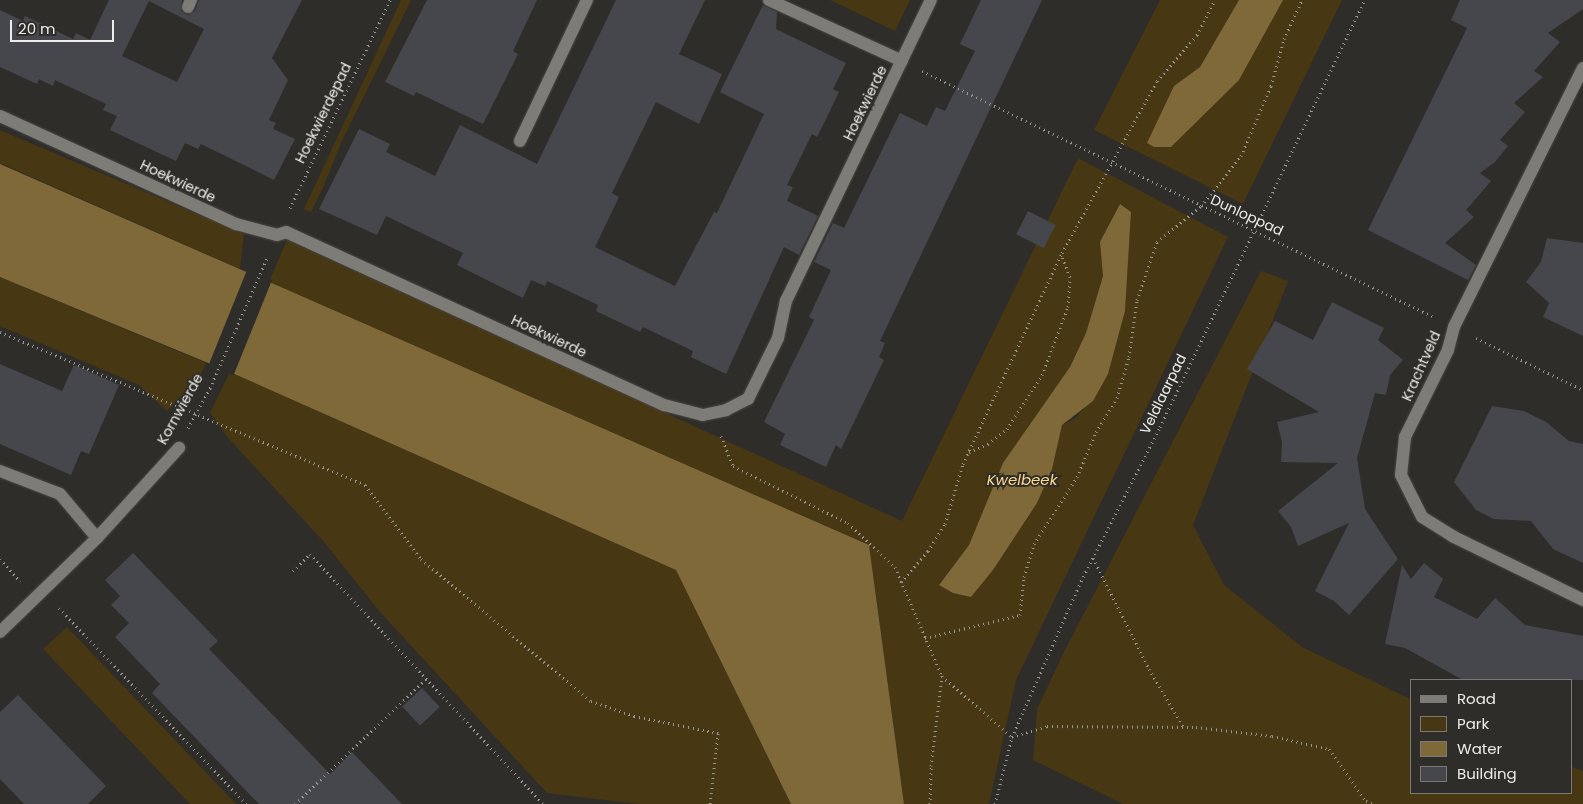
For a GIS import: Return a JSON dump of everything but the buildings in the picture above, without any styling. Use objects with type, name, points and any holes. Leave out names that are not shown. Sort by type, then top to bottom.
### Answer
[{"type":"street","points":[[520,141],[587,0]]},
{"type":"street","name":"Hoekwierde","points":[[769,0],[902,61]]},
{"type":"street","name":"Hoekwierde","points":[[0,116],[236,224],[277,235],[286,232],[664,405],[703,415],[712,414],[748,399],[778,338],[786,301],[930,0]]},
{"type":"street","name":"Krachtveld","points":[[1583,68],[1454,327],[1444,358],[1405,437],[1401,475],[1422,517],[1454,537],[1583,600]]},
{"type":"street","name":"Kornwierde","points":[[0,632],[97,538],[179,448]]},
{"type":"street","points":[[0,471],[60,494],[97,538]]},
{"type":"path","name":"Hoekwierdepad","points":[[277,235],[390,0]]},
{"type":"path","points":[[901,582],[928,551],[945,524],[951,496],[969,452],[1061,255],[1114,164],[1157,81],[1197,35],[1215,0]]},
{"type":"path","points":[[925,638],[1020,615],[1024,578],[1034,544],[1077,477],[1096,432],[1117,398],[1129,357],[1138,300],[1157,242],[1201,206],[1241,156],[1271,86],[1284,39],[1302,0]]},
{"type":"path","name":"Veldlaarpad","points":[[995,804],[1012,737],[1093,558],[1160,427],[1365,0]]},
{"type":"path","name":"Dunloppad","points":[[902,61],[1583,390]]},
{"type":"path","points":[[969,452],[988,444],[1007,429],[1042,375],[1068,307],[1070,277],[1061,255]]},
{"type":"path","name":"Kornwierde","points":[[179,448],[210,388],[259,275]]},
{"type":"path","points":[[0,332],[365,485],[421,559],[591,701],[634,716],[718,733],[710,804]]},
{"type":"path","points":[[712,414],[733,466],[848,523],[895,567],[942,676],[1012,737],[1047,726],[1183,727],[1272,736],[1329,748],[1366,802],[1373,804]]},
{"type":"path","points":[[293,571],[310,554],[543,804]]},
{"type":"path","points":[[1093,558],[1149,669],[1183,727]]},
{"type":"path","points":[[43,591],[246,804]]},
{"type":"path","points":[[930,804],[931,766],[942,676]]},
{"type":"path","points":[[296,804],[427,678]]},
{"type":"green space","points":[[401,0],[411,0],[342,141],[311,212],[304,209]]},
{"type":"green space","points":[[830,0],[910,0],[895,31]]},
{"type":"green space","points":[[1160,0],[1239,0],[1200,67],[1174,86],[1171,147],[1203,113],[1283,0],[1342,0],[1243,204],[1094,130]]},
{"type":"green space","points":[[0,130],[244,234],[240,269],[0,163]]},
{"type":"green space","points":[[1078,158],[1228,237],[1016,680],[989,804],[904,804],[869,545],[269,282],[287,240],[902,521]],"holes":[[[1120,205],[1131,212],[1125,311],[1108,374],[1076,418],[1062,425],[1037,503],[993,570],[971,597],[953,593],[939,584],[969,545],[1003,463],[1070,367],[1086,333],[1103,276],[1100,242]]]},
{"type":"green space","points":[[1261,271],[1288,281],[1193,525],[1224,585],[1302,647],[1410,699],[1410,794],[1573,794],[1573,767],[1583,771],[1583,804],[1123,804],[1033,760],[1037,709],[1065,650]]},
{"type":"green space","points":[[0,277],[206,363],[200,376],[167,411],[139,385],[0,326]]},
{"type":"green space","points":[[230,372],[676,570],[791,804],[638,804],[547,793],[380,612],[324,542],[229,439],[210,413]]},
{"type":"green space","points":[[67,627],[236,804],[190,804],[43,649]]},
{"type":"water","points":[[1239,0],[1283,0],[1239,80],[1171,147],[1154,147],[1147,143],[1174,86],[1200,67]]},
{"type":"water","points":[[0,164],[869,545],[904,804],[791,804],[676,570],[230,372],[0,277]]},
{"type":"water","name":"Kwelbeek","points":[[1120,204],[1131,212],[1125,311],[1108,374],[1093,401],[1062,425],[1052,469],[1037,503],[993,570],[971,597],[953,593],[939,585],[969,545],[1003,463],[1070,367],[1086,333],[1103,276],[1100,242]]},
{"type":"pier","points":[[247,270],[272,280],[233,376],[208,365]]}]
